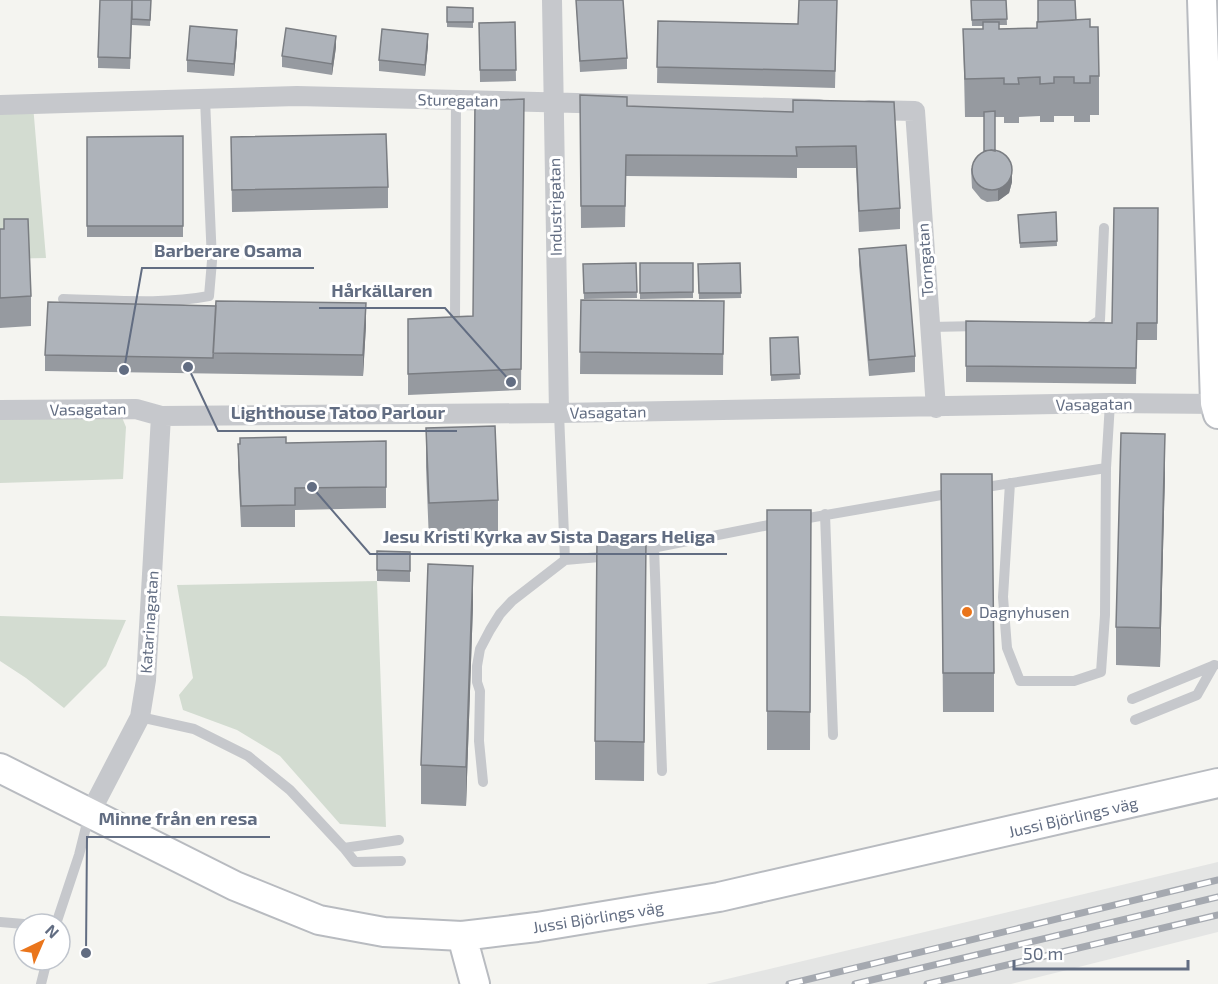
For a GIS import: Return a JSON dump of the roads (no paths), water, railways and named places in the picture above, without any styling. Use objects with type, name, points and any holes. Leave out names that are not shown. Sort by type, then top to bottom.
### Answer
[{"type":"street","name":"Industrigatan","points":[[552,0],[559,413]]},
{"type":"street","points":[[1202,0],[1217,407]]},
{"type":"street","name":"Sturegatan","points":[[0,105],[297,96],[915,111]]},
{"type":"street","name":"Torngatan","points":[[915,111],[936,408]]},
{"type":"street","name":"Vasagatan","points":[[0,410],[136,409],[161,416],[559,413],[1110,404],[1217,407]]},
{"type":"street","name":"Katarinagatan","points":[[89,814],[140,717],[146,680],[161,416]]},
{"type":"street","name":"Jussi Björlings väg","points":[[0,768],[235,886],[319,920],[384,932],[462,936],[537,927],[719,897],[1218,783]]},
{"type":"street","points":[[462,936],[475,984]]},
{"type":"lane","points":[[63,299],[190,300],[209,296],[212,261],[205,99]]},
{"type":"lane","points":[[455,321],[456,100]]},
{"type":"lane","points":[[1075,328],[1087,329],[1100,320],[1104,228]]},
{"type":"lane","points":[[930,327],[995,326]]},
{"type":"lane","points":[[1010,483],[1003,597],[1007,648],[1020,681],[1074,681],[1101,672],[1105,615],[1106,468],[1110,404]]},
{"type":"lane","points":[[559,413],[565,560]]},
{"type":"lane","points":[[483,782],[479,741],[480,691],[477,682],[480,649],[500,614],[512,601],[565,560],[599,558],[825,514],[1106,468]]},
{"type":"lane","points":[[825,514],[833,735]]},
{"type":"lane","points":[[654,547],[662,771]]},
{"type":"lane","points":[[1132,699],[1216,664]]},
{"type":"lane","points":[[1135,720],[1197,695],[1216,664]]},
{"type":"lane","points":[[140,717],[194,729],[248,756],[290,790],[355,862],[401,861]]},
{"type":"lane","points":[[60,912],[79,855],[89,814]]},
{"type":"lane","points":[[344,848],[399,840]]},
{"type":"railway","points":[[789,984],[1218,880]]},
{"type":"railway","points":[[855,984],[1218,897]]},
{"type":"railway","points":[[927,984],[1218,915]]},
{"type":"place","name":"Lighthouse Tatoo Parlour","points":[[188,367]]},
{"type":"place","name":"Barberare Osama","points":[[124,370]]},
{"type":"place","name":"Hårkällaren","points":[[511,382]]},
{"type":"place","name":"Jesu Kristi Kyrka av Sista Dagars Heliga","points":[[312,487]]},
{"type":"place","name":"Dagnyhusen","points":[[967,612]]},
{"type":"place","name":"Minne från en resa","points":[[86,953]]}]
